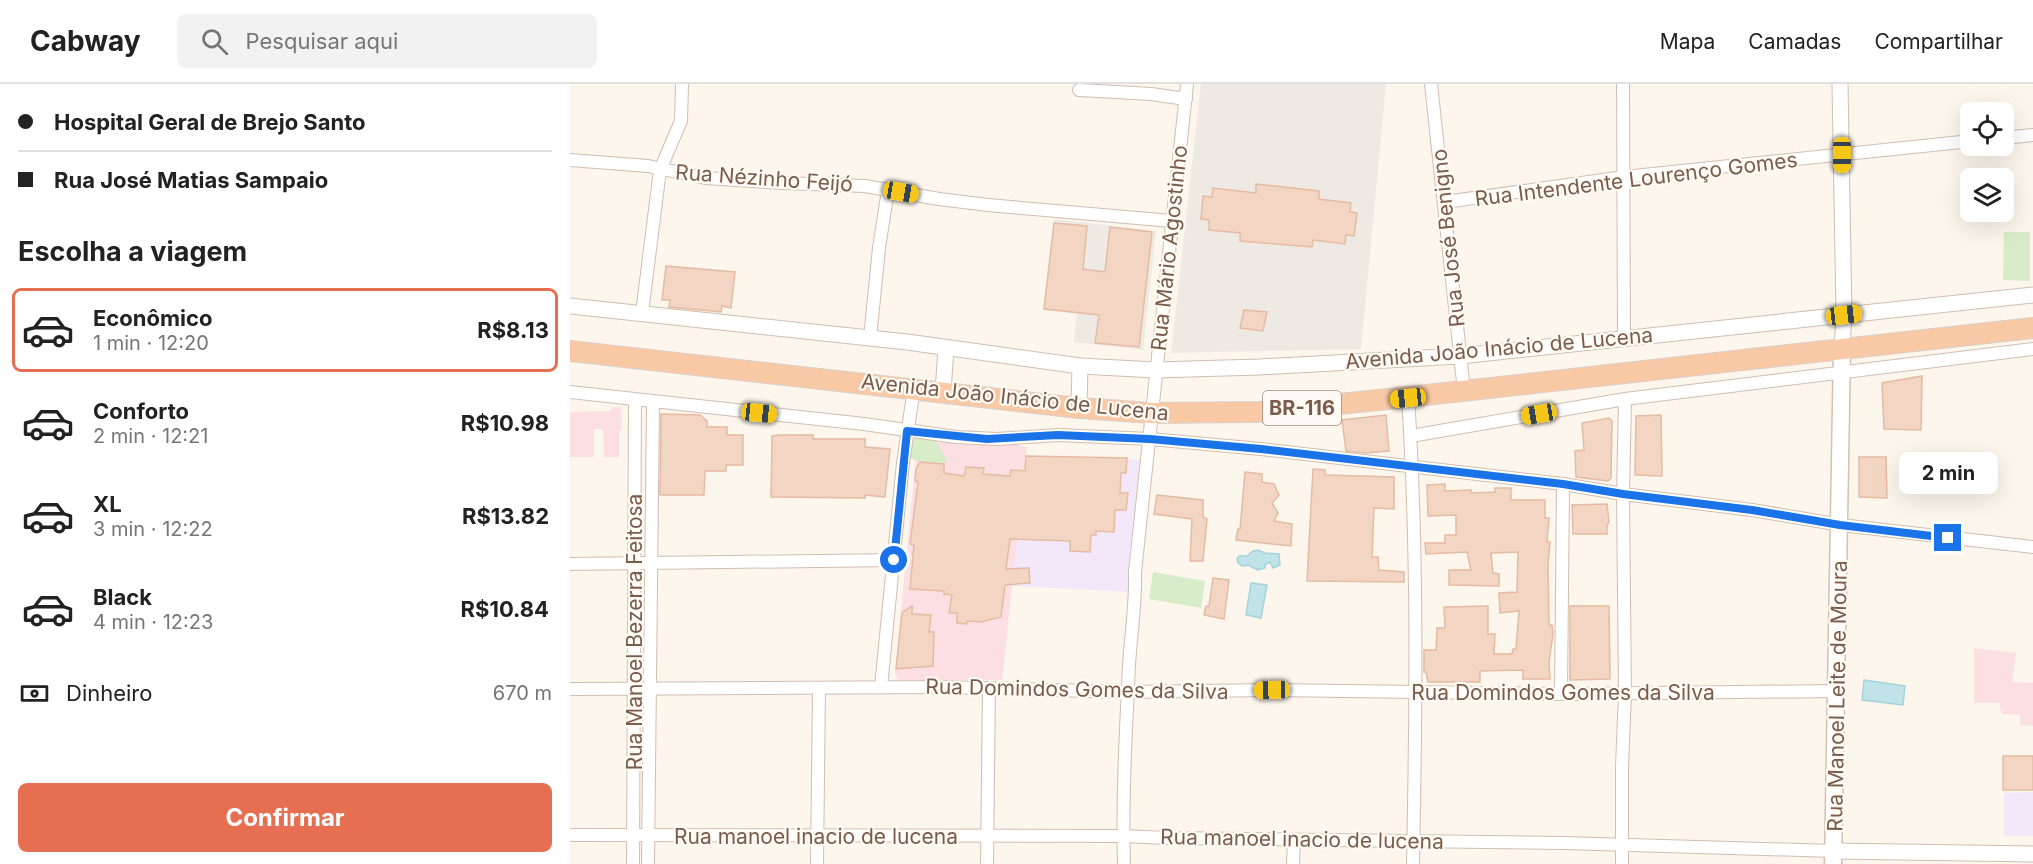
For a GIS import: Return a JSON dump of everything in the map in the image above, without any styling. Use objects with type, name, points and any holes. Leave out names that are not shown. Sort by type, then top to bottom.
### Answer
[{"type":"highway","name":"Avenida João Inácio de Lucena","points":[[570,351],[1078,408],[1152,413],[1260,412],[1408,398],[2033,328]]},
{"type":"main road","name":"Rua Manoel Leite de Moura","points":[[1833,858],[1842,348]]},
{"type":"street","points":[[642,313],[660,170],[681,121],[682,84]]},
{"type":"street","name":"Rua Mário Agostinho","points":[[1124,864],[1128,692],[1135,572],[1187,84]]},
{"type":"street","name":"Rua José Benigno","points":[[1431,84],[1464,391]]},
{"type":"street","points":[[1623,84],[1624,338]]},
{"type":"street","points":[[1840,84],[1844,315],[1842,348]]},
{"type":"street","points":[[1080,90],[1151,94],[1186,99]]},
{"type":"street","points":[[2014,137],[2033,135]]},
{"type":"street","name":"Rua Intendente Lourenço Gomes","points":[[1445,202],[1624,177],[1960,142]]},
{"type":"street","name":"Rua Nézinho Feijó","points":[[570,160],[621,163],[705,178],[844,184],[988,205],[1172,221]]},
{"type":"street","points":[[870,338],[888,190]]},
{"type":"street","name":"Avenida João Inácio de Lucena","points":[[570,306],[870,338],[1080,366],[1156,370],[1461,356],[2033,294]]},
{"type":"street","points":[[943,392],[946,348]]},
{"type":"street","points":[[1411,436],[1625,399],[2033,349]]},
{"type":"street","points":[[1078,408],[1080,366]]},
{"type":"street","points":[[881,687],[907,431],[914,388]]},
{"type":"street","points":[[570,392],[987,439],[1058,435],[1150,439],[1412,465],[1752,510],[1840,525],[2033,547]]},
{"type":"street","points":[[1408,398],[1412,465],[1416,692],[1413,864]]},
{"type":"street","points":[[1622,864],[1625,693],[1623,494],[1625,399]]},
{"type":"street","name":"Rua Manoel Bezerra Feitosa","points":[[633,864],[635,400]]},
{"type":"street","name":"Rua Manoel Bezerra Feitosa","points":[[648,864],[653,402]]},
{"type":"street","points":[[1561,694],[1563,484]]},
{"type":"street","points":[[570,564],[894,560]]},
{"type":"street","name":"Rua Domindos Gomes da Silva","points":[[570,688],[881,687],[1128,692],[1272,690],[1561,694],[1836,691]]},
{"type":"street","points":[[817,864],[819,688]]},
{"type":"street","points":[[987,864],[989,688]]},
{"type":"street","name":"Rua manoel inacio de lucena","points":[[570,835],[1123,836],[1622,844],[1833,858],[2033,854]]},
{"type":"street","points":[[1293,864],[1294,840]]},
{"type":"shaded area","points":[[1201,84],[1386,84],[1361,349],[1171,353]]},
{"type":"shaded area","points":[[1054,219],[1156,231],[1143,350],[1074,342],[1077,313],[1044,309]]},
{"type":"shaded area","points":[[621,407],[622,431],[619,431],[619,457],[604,457],[603,429],[594,429],[594,457],[570,457],[570,412],[611,411],[612,408]]},
{"type":"shaded area","points":[[918,437],[1006,443],[1027,447],[1002,680],[897,679],[895,673]]},
{"type":"shaded area","points":[[1026,456],[1147,460],[1132,592],[1011,586]]},
{"type":"shaded area","points":[[1974,648],[2016,653],[2012,682],[2033,683],[2033,726],[2020,725],[2020,715],[2003,714],[2000,703],[1974,703]]},
{"type":"shaded area","points":[[2033,792],[2033,836],[2004,836],[2004,793]]},
{"type":"green space","points":[[2004,232],[2030,232],[2030,281],[2003,280]]},
{"type":"green space","points":[[913,435],[934,438],[947,460],[944,464],[910,459]]},
{"type":"green space","points":[[1153,572],[1205,581],[1201,608],[1149,599]]},
{"type":"water","points":[[1258,550],[1279,554],[1280,565],[1273,568],[1270,562],[1265,565],[1265,568],[1258,570],[1238,563],[1239,556],[1247,556]]},
{"type":"water","points":[[1251,583],[1267,585],[1261,618],[1246,615]]},
{"type":"water","points":[[1864,680],[1905,686],[1903,705],[1862,700]]},
{"type":"building","points":[[1256,184],[1319,191],[1319,199],[1351,203],[1350,212],[1357,213],[1354,236],[1346,235],[1345,244],[1313,240],[1312,247],[1240,241],[1240,233],[1209,230],[1209,220],[1201,219],[1203,196],[1212,197],[1213,188],[1256,193]]},
{"type":"building","points":[[1054,223],[1087,226],[1083,269],[1105,272],[1110,227],[1152,232],[1139,347],[1095,343],[1099,315],[1044,309]]},
{"type":"building","points":[[666,266],[735,272],[731,308],[722,306],[721,312],[669,307],[670,300],[662,300]]},
{"type":"building","points":[[1244,310],[1267,312],[1263,331],[1240,328]]},
{"type":"building","points":[[1922,376],[1921,430],[1884,429],[1882,383]]},
{"type":"building","points":[[661,414],[700,415],[707,421],[707,427],[727,427],[727,435],[743,435],[743,465],[726,465],[726,471],[705,471],[704,495],[660,495]]},
{"type":"building","points":[[1386,415],[1389,451],[1365,453],[1346,451],[1342,420]]},
{"type":"building","points":[[1661,415],[1662,476],[1635,475],[1636,416]]},
{"type":"building","points":[[1609,418],[1612,421],[1611,478],[1608,481],[1576,477],[1575,451],[1584,450],[1582,423]]},
{"type":"building","points":[[813,435],[813,439],[865,439],[865,447],[890,449],[885,497],[865,495],[865,498],[771,497],[772,436]]},
{"type":"building","points":[[1026,456],[1127,458],[1126,473],[1121,473],[1120,493],[1128,493],[1126,510],[1115,510],[1114,532],[1096,531],[1096,535],[1091,535],[1090,552],[1070,551],[1070,541],[1010,539],[1006,569],[1029,568],[1030,583],[1005,585],[1001,617],[981,622],[967,621],[967,624],[957,623],[957,613],[949,613],[952,595],[944,594],[944,591],[910,589],[914,545],[910,544],[918,482],[915,481],[916,469],[920,462],[944,464],[944,473],[964,476],[966,467],[984,468],[983,474],[1010,476],[1011,470],[1025,471]]},
{"type":"building","points":[[1859,457],[1886,457],[1887,498],[1859,497]]},
{"type":"building","points":[[1313,469],[1325,470],[1325,475],[1394,477],[1394,509],[1374,508],[1372,557],[1378,557],[1379,570],[1404,572],[1404,582],[1307,581]]},
{"type":"building","points":[[1245,472],[1262,474],[1262,482],[1274,484],[1279,495],[1272,503],[1278,513],[1274,521],[1292,524],[1291,546],[1236,540],[1238,529],[1240,529]]},
{"type":"building","points":[[1445,484],[1445,491],[1495,492],[1495,488],[1511,488],[1511,500],[1545,500],[1545,518],[1549,518],[1547,542],[1550,542],[1549,625],[1552,625],[1553,634],[1549,662],[1550,679],[1523,679],[1523,670],[1480,671],[1480,682],[1428,682],[1426,672],[1424,672],[1424,650],[1436,650],[1437,628],[1445,628],[1444,607],[1488,606],[1488,634],[1495,634],[1494,654],[1512,654],[1513,649],[1516,649],[1519,611],[1500,613],[1499,593],[1517,592],[1518,552],[1491,553],[1493,573],[1499,574],[1499,586],[1449,585],[1449,570],[1471,570],[1467,552],[1426,554],[1425,543],[1445,543],[1445,535],[1456,535],[1456,515],[1428,516],[1427,485]]},
{"type":"building","points":[[1157,495],[1203,500],[1203,517],[1207,519],[1203,561],[1190,561],[1192,519],[1154,514]]},
{"type":"building","points":[[1607,504],[1609,522],[1607,534],[1573,534],[1572,505]]},
{"type":"building","points":[[1213,578],[1229,580],[1224,619],[1204,615],[1206,606],[1209,606]]},
{"type":"building","points":[[912,606],[912,614],[931,615],[929,632],[934,632],[933,666],[896,669],[902,613]]},
{"type":"building","points":[[1570,606],[1609,606],[1610,679],[1570,680]]},
{"type":"building","points":[[2003,756],[2033,756],[2033,790],[2003,790]]},
{"type":"route","points":[[894,560],[907,431],[987,439],[1058,435],[1150,439],[1261,449],[1563,484],[1752,510],[1840,525],[1948,538]]}]
